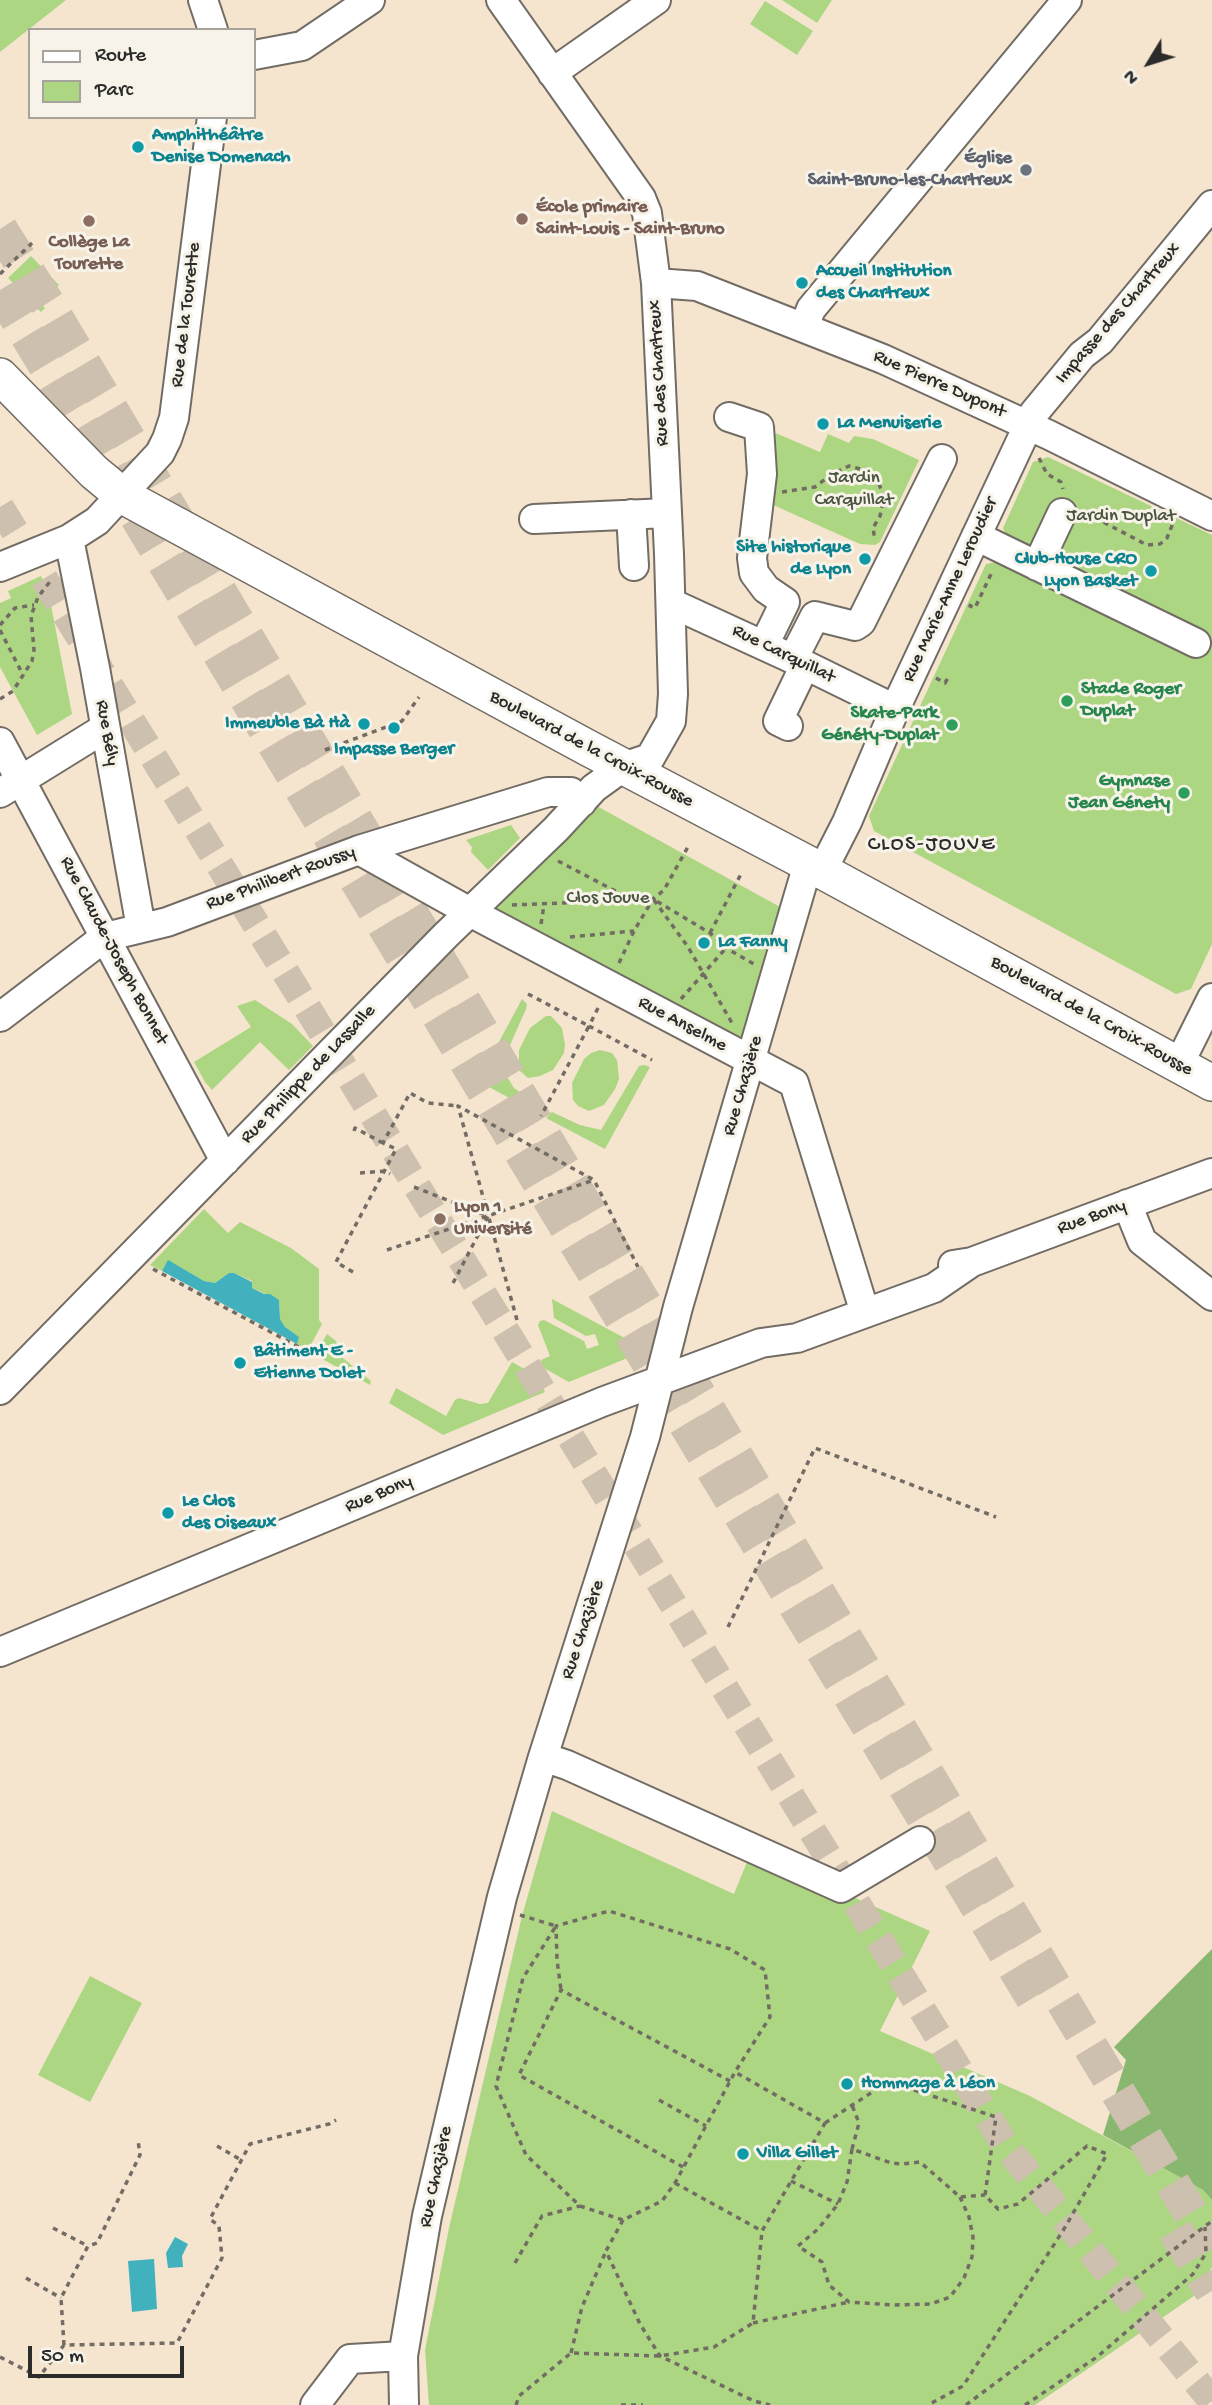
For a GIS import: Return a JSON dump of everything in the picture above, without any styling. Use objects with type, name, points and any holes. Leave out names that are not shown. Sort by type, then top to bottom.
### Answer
[{"type":"main road","name":"Boulevard de la Croix-Rousse","points":[[0,376],[94,472],[123,496],[1212,1083]]},
{"type":"street","points":[[203,0],[212,28]]},
{"type":"street","points":[[256,55],[302,46],[370,0]]},
{"type":"street","name":"Rue des Chartreux","points":[[501,0],[640,198],[647,214],[656,283],[673,694],[671,721],[650,758],[623,767]]},
{"type":"street","points":[[552,73],[656,0]]},
{"type":"street","points":[[804,327],[811,309],[1067,0]]},
{"type":"street","name":"Rue de la Tourette","points":[[0,567],[69,539],[97,521],[160,453],[174,418],[212,119]]},
{"type":"street","name":"Impasse des Chartreux","points":[[1028,425],[1034,413],[1082,355],[1100,341],[1208,217]]},
{"type":"street","name":"Rue Pierre Dupont","points":[[656,283],[697,286],[883,359],[1028,425],[1212,516]]},
{"type":"street","points":[[729,418],[760,427],[762,474],[751,558],[754,573],[766,589],[785,601],[815,615],[855,626],[861,622],[942,459]]},
{"type":"street","name":"Rue Marie-Anne Leroudier","points":[[815,867],[847,821],[895,709],[1028,425]]},
{"type":"street","points":[[1037,566],[1068,505]]},
{"type":"street","points":[[534,519],[667,513]]},
{"type":"street","points":[[631,514],[634,566]]},
{"type":"street","points":[[976,536],[1196,643]]},
{"type":"street","name":"Rue Bély","points":[[69,539],[141,928]]},
{"type":"street","points":[[764,645],[785,601]]},
{"type":"street","name":"Rue Carquillat","points":[[671,603],[895,709]]},
{"type":"street","points":[[788,726],[778,721],[815,615]]},
{"type":"street","points":[[10,787],[105,729]]},
{"type":"street","name":"Rue Claude-Joseph Bonnet","points":[[0,742],[10,787],[105,937],[225,1161]]},
{"type":"street","name":"Rue Philippe de Lassalle","points":[[0,1390],[470,912],[607,777],[623,767]]},
{"type":"street","name":"Rue Philibert Roussy","points":[[0,1017],[105,937],[167,922],[359,850],[548,792],[571,792],[582,802]]},
{"type":"street","name":"Rue Anselme","points":[[359,850],[470,912],[794,1083],[862,1304]]},
{"type":"street","name":"Rue Chazière","points":[[404,2405],[403,2356],[427,2216],[505,1886],[543,1757],[645,1437],[658,1381],[751,1062],[815,867]]},
{"type":"street","points":[[1179,1064],[1212,998]]},
{"type":"street","name":"Rue Bony","points":[[0,1652],[602,1402],[761,1343],[791,1321],[862,1304],[929,1269],[972,1262],[1212,1173]]},
{"type":"street","points":[[1127,1205],[1142,1241],[1212,1296]]},
{"type":"street","points":[[543,1757],[567,1765],[841,1888],[920,1841]]},
{"type":"street","points":[[315,2405],[350,2359],[403,2356]]},
{"type":"path","points":[[0,274],[32,243]]},
{"type":"path","points":[[1037,455],[1047,474],[1061,482],[1068,505],[1147,545],[1160,544],[1167,538],[1175,517]]},
{"type":"path","points":[[759,495],[815,487],[841,468],[849,466],[864,470],[878,481],[882,489],[883,506],[873,528],[877,551],[890,563]]},
{"type":"path","points":[[987,569],[970,606],[975,608],[992,572],[997,574]]},
{"type":"path","points":[[0,699],[13,691],[32,661],[34,650],[31,616],[38,597]]},
{"type":"path","points":[[24,676],[0,628],[4,618],[15,608],[34,605]]},
{"type":"path","points":[[931,676],[946,683],[948,678]]},
{"type":"path","points":[[325,750],[402,721],[419,697]]},
{"type":"path","points":[[541,1116],[589,1026],[634,931],[653,899],[664,890],[689,845]]},
{"type":"path","points":[[554,859],[632,900],[653,899],[710,933],[726,948],[755,965]]},
{"type":"path","points":[[710,933],[741,874]]},
{"type":"path","points":[[510,905],[613,901],[621,894]]},
{"type":"path","points":[[653,899],[704,973],[734,1028]]},
{"type":"path","points":[[534,946],[538,940],[634,931]]},
{"type":"path","points":[[666,1016],[726,948]]},
{"type":"path","points":[[528,994],[652,1060]]},
{"type":"path","points":[[383,1143],[410,1093],[428,1103],[458,1106],[594,1180],[638,1267]]},
{"type":"path","points":[[458,1106],[517,1320]]},
{"type":"path","points":[[353,1272],[336,1262],[396,1149],[355,1128],[354,1131]]},
{"type":"path","points":[[360,1172],[385,1171],[390,1174]]},
{"type":"path","points":[[387,1250],[594,1180]]},
{"type":"path","points":[[414,1187],[488,1216]]},
{"type":"path","points":[[452,1285],[488,1216]]},
{"type":"path","points":[[148,1267],[310,1353]]},
{"type":"path","points":[[728,1627],[815,1448],[996,1517]]},
{"type":"path","points":[[516,2405],[519,2396],[570,2353],[582,2307],[606,2251],[623,2220],[662,2201],[675,2183],[735,2072],[770,2017],[765,1970],[730,1950],[609,1911],[556,1926],[518,1915]]},
{"type":"path","points":[[556,1926],[561,1990],[519,2076],[683,2167]]},
{"type":"path","points":[[556,1926],[523,1978],[496,2086],[526,2155],[579,2206],[623,2220]]},
{"type":"path","points":[[561,1990],[730,2081]]},
{"type":"path","points":[[735,2072],[825,2123]]},
{"type":"path","points":[[753,2323],[762,2231],[825,2123],[880,2087],[911,2089],[996,2117],[985,2195]]},
{"type":"path","points":[[659,2100],[706,2126]]},
{"type":"path","points":[[849,2302],[829,2285],[822,2262],[797,2246],[818,2229],[838,2204],[847,2182],[859,2123],[852,2105]]},
{"type":"path","points":[[64,2345],[177,2343],[222,2258],[219,2226],[210,2219],[250,2144],[337,2120]]},
{"type":"path","points":[[0,2357],[39,2377],[64,2345],[61,2298],[88,2246],[97,2243],[140,2155],[138,2140]]},
{"type":"path","points":[[217,2146],[241,2160]]},
{"type":"path","points":[[928,2405],[963,2386],[1064,2229],[1107,2154],[1087,2146],[1018,2204],[998,2209],[985,2195]]},
{"type":"path","points":[[570,2353],[660,2356],[714,2347],[753,2323],[849,2302],[931,2304],[950,2297],[964,2278],[972,2257],[973,2237],[969,2217],[960,2197],[920,2162],[891,2163],[852,2149]]},
{"type":"path","points":[[791,2181],[838,2204]]},
{"type":"path","points":[[675,2183],[762,2231]]},
{"type":"path","points":[[960,2197],[985,2195]]},
{"type":"path","points":[[515,2263],[542,2216],[579,2206]]},
{"type":"path","points":[[966,2405],[1212,2221]]},
{"type":"path","points":[[1025,2405],[1097,2357],[1193,2274],[1206,2253],[1205,2227]]},
{"type":"path","points":[[53,2228],[88,2246]]},
{"type":"path","points":[[606,2251],[640,2324],[660,2356],[754,2401],[770,2405]]},
{"type":"path","points":[[26,2278],[61,2298]]},
{"type":"path","points":[[749,2405],[754,2401]]},
{"type":"path","points":[[621,2405],[643,2405]]},
{"type":"green space","points":[[0,0],[66,0],[28,28],[0,52]]},
{"type":"green space","points":[[782,0],[832,0],[817,23]]},
{"type":"green space","points":[[765,1],[813,31],[797,55],[750,24]]},
{"type":"green space","points":[[31,256],[59,285],[40,303],[45,308],[41,312],[8,278]]},
{"type":"green space","name":"Jardin Carquillat","points":[[773,432],[820,452],[828,434],[849,443],[854,436],[873,439],[919,460],[880,542],[875,545],[860,544],[771,504],[768,495]]},
{"type":"green space","name":"Stade Roger Duplat","points":[[1048,457],[1212,535],[1212,944],[1191,989],[1176,994],[874,831],[869,816],[986,564],[1002,561],[1010,543],[1003,528],[1033,462]]},
{"type":"green space","points":[[41,576],[49,595],[72,714],[37,735],[0,667],[0,603],[11,598],[8,591]]},
{"type":"green space","name":"Clos Jouve","points":[[584,799],[791,913],[751,1061],[471,912]]},
{"type":"green space","points":[[511,825],[520,838],[488,870],[471,852],[472,847],[466,840]]},
{"type":"green space","points":[[522,999],[527,1004],[526,1009],[507,1052],[505,1069],[514,1088],[539,1105],[537,1113],[478,1081]]},
{"type":"green space","points":[[255,1000],[292,1024],[313,1046],[289,1070],[260,1042],[212,1090],[194,1062],[251,1027],[237,1006]]},
{"type":"green space","points":[[546,1016],[551,1016],[562,1028],[564,1053],[553,1070],[528,1078],[519,1070],[519,1050],[530,1028]]},
{"type":"green space","points":[[600,1050],[612,1053],[617,1060],[619,1079],[604,1105],[589,1111],[578,1106],[573,1100],[572,1083],[584,1059]]},
{"type":"green space","points":[[639,1066],[650,1067],[605,1149],[546,1118],[552,1112],[580,1125],[601,1130]]},
{"type":"green space","points":[[204,1209],[228,1233],[240,1222],[291,1248],[319,1269],[319,1320],[322,1324],[308,1350],[297,1344],[298,1337],[285,1327],[280,1319],[279,1300],[252,1288],[252,1281],[229,1273],[215,1283],[204,1281],[168,1261],[162,1271],[150,1265]]},
{"type":"green space","points":[[552,1299],[647,1350],[569,1382],[542,1367],[541,1360],[550,1356],[538,1325],[540,1321],[544,1320],[584,1341],[587,1349],[599,1345],[595,1334],[586,1336],[554,1318]]},
{"type":"green space","points":[[327,1334],[336,1341],[343,1358],[371,1381],[370,1385],[315,1355]]},
{"type":"green space","points":[[512,1362],[539,1377],[545,1392],[443,1435],[389,1403],[396,1388],[446,1416],[459,1398],[480,1404],[488,1403]]},
{"type":"green space","points":[[552,1811],[734,1894],[751,1852],[930,1931],[880,2031],[1030,2096],[1203,2190],[1212,2200],[1212,2267],[1194,2296],[1035,2405],[429,2405],[425,2350],[449,2228],[522,1916]]},
{"type":"green space","points":[[1212,1949],[1212,2200],[1203,2190],[1103,2135],[1126,2060],[1114,2047]]},
{"type":"green space","points":[[90,1976],[142,2003],[90,2102],[38,2075]]},
{"type":"water","points":[[168,1260],[204,1281],[215,1283],[229,1273],[234,1273],[252,1282],[252,1288],[279,1300],[280,1319],[285,1327],[299,1337],[297,1344],[162,1271]]},
{"type":"water","points":[[175,2237],[188,2244],[182,2256],[183,2267],[168,2268],[166,2253]]},
{"type":"water","points":[[154,2259],[157,2309],[132,2312],[128,2261]]},
{"type":"tunnel","points":[[0,229],[49,306],[1212,2249]]},
{"type":"tunnel","points":[[0,290],[1038,2006]]},
{"type":"tunnel","points":[[0,507],[1005,2145],[1212,2401]]},
{"type":"tunnel","points":[[1175,2230],[1212,2291]]},
{"type":"place","name":"Amphithéâtre Denise Domenach","points":[[138,147]]},
{"type":"place","name":"Église Saint-Bruno-les-Chartreux","points":[[1026,170]]},
{"type":"place","name":"École primaire Saint-Louis - Saint-Bruno","points":[[522,219]]},
{"type":"place","name":"Collège La Tourette","points":[[89,221]]},
{"type":"place","name":"Accueil Institution des Chartreux","points":[[802,283]]},
{"type":"place","name":"La Menuiserie","points":[[823,424]]},
{"type":"place","name":"Site historique de Lyon","points":[[865,559]]},
{"type":"place","name":"Club-House CRO Lyon Basket","points":[[1151,571]]},
{"type":"place","name":"Stade Roger Duplat","points":[[1067,701]]},
{"type":"place","name":"Immeuble Bà Hà","points":[[364,724]]},
{"type":"place","name":"Skate-Park Généty-Duplat","points":[[952,725]]},
{"type":"place","name":"Impasse Berger","points":[[394,728]]},
{"type":"place","name":"Gymnase Jean Génety","points":[[1184,793]]},
{"type":"place","name":"La Fanny","points":[[704,943]]},
{"type":"place","name":"Lyon 1 Université","points":[[440,1219]]},
{"type":"place","name":"Bâtiment E - Etienne Dolet","points":[[240,1363]]},
{"type":"place","name":"Le Clos des Oiseaux","points":[[168,1513]]},
{"type":"place","name":"Hommage à Léon","points":[[847,2084]]},
{"type":"place","name":"Villa Gillet","points":[[743,2154]]},
{"type":"district","name":"CLOS-JOUVE","points":[[932,846]]},
{"type":"park label","name":"Jardin Duplat","points":[[1121,517]]}]
